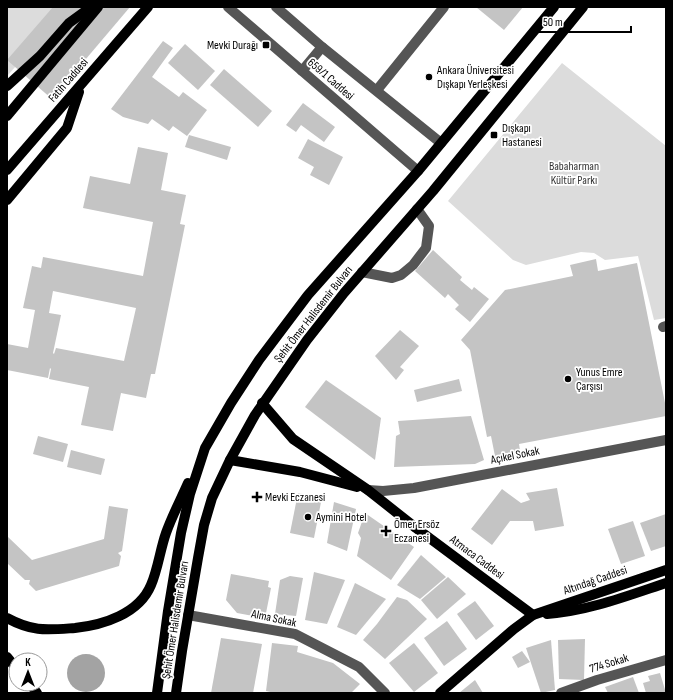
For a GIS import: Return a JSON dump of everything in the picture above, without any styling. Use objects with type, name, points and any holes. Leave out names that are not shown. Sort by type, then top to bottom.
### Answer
[{"type":"main road","points":[[7,86],[40,56],[69,23],[91,7]]},
{"type":"main road","name":"Fatih Caddesi","points":[[7,116],[98,7]]},
{"type":"main road","name":"Fatih Caddesi","points":[[7,170],[148,7]]},
{"type":"main road","name":"Şehit Ömer Halisdemir Bulvarı","points":[[157,693],[181,533],[190,494],[205,448],[231,403],[259,360],[308,295],[418,171],[554,7]]},
{"type":"main road","name":"Şehit Ömer Halisdemir Bulvarı","points":[[176,693],[204,525],[212,498],[230,460],[262,403],[307,340],[362,272],[417,209],[583,7]]},
{"type":"main road","points":[[7,200],[67,128],[81,86]]},
{"type":"main road","name":"Atmaca Caddesi","points":[[262,403],[293,439],[368,490],[416,528],[533,615]]},
{"type":"main road","points":[[7,618],[26,627],[37,629],[52,630],[84,627],[99,624],[116,617],[139,603],[151,585],[166,532],[205,448]]},
{"type":"main road","name":"Atmaca Caddesi","points":[[230,460],[300,472],[368,490]]},
{"type":"main road","name":"Altındağ Caddesi","points":[[440,693],[514,629],[533,615],[666,570]]},
{"type":"main road","name":"Altındağ Caddesi","points":[[533,615],[576,611],[666,583]]},
{"type":"street","name":"659/1 Caddesi","points":[[228,7],[418,171]]},
{"type":"street","name":"659/1 Caddesi","points":[[276,7],[322,47],[441,143]]},
{"type":"street","points":[[377,90],[444,7]]},
{"type":"street","points":[[302,71],[322,47]]},
{"type":"street","points":[[362,272],[392,278],[402,275],[413,265],[426,248],[429,226],[417,209]]},
{"type":"street","name":"Açıkel Sokak","points":[[368,490],[384,491],[414,488],[666,440]]},
{"type":"street","name":"Alma Sokak","points":[[188,615],[295,634],[359,667],[385,693]]},
{"type":"street","name":"774 Sokak","points":[[561,693],[597,680],[666,660]]},
{"type":"green space","points":[[7,7],[69,7],[7,76]]},
{"type":"green space","name":"Babaharman Kültür Parkı","points":[[562,63],[666,146],[666,318],[654,320],[638,256],[605,260],[594,253],[581,252],[526,265],[513,260],[448,201]]},
{"type":"shaded area","points":[[82,654],[90,654],[97,657],[102,662],[105,673],[102,684],[97,689],[90,692],[82,692],[75,689],[70,684],[67,677],[67,669],[70,662],[75,657]]},
{"type":"building","points":[[53,7],[130,7],[52,99],[7,60]]},
{"type":"building","points":[[476,7],[523,7],[504,30]]},
{"type":"building","points":[[163,41],[173,48],[152,77],[179,97],[183,92],[207,110],[187,136],[173,126],[169,131],[152,119],[148,124],[123,117],[111,109]]},
{"type":"building","points":[[185,44],[215,71],[198,90],[168,63]]},
{"type":"building","points":[[224,69],[272,111],[258,127],[210,85]]},
{"type":"building","points":[[303,103],[335,127],[324,142],[301,125],[296,132],[286,125]]},
{"type":"building","points":[[189,135],[231,147],[227,160],[185,147]]},
{"type":"building","points":[[308,139],[343,157],[329,185],[310,175],[314,167],[298,158]]},
{"type":"building","points":[[138,147],[168,153],[161,190],[186,195],[180,224],[185,225],[155,374],[151,374],[146,398],[121,393],[113,431],[81,425],[89,387],[49,379],[50,368],[48,378],[7,370],[7,344],[28,348],[35,310],[23,308],[32,266],[41,268],[43,257],[143,276],[153,222],[83,208],[90,176],[130,184]],"holes":[[[53,291],[136,308],[124,361],[56,348],[54,354],[53,353],[61,315],[49,313]]]},
{"type":"building","points":[[433,250],[462,277],[460,280],[472,290],[474,287],[489,299],[470,322],[455,309],[459,305],[448,294],[445,298],[415,271]]},
{"type":"building","name":"Yunus Emre Çarşısı","points":[[596,259],[598,271],[637,263],[666,408],[666,416],[519,444],[521,457],[496,461],[491,436],[487,437],[470,350],[461,340],[505,290],[573,276],[570,265]]},
{"type":"building","points":[[400,330],[419,346],[400,367],[404,370],[396,380],[375,356]]},
{"type":"building","points":[[459,379],[462,391],[417,402],[414,390]]},
{"type":"building","points":[[326,380],[381,418],[375,460],[305,407]]},
{"type":"building","points":[[471,416],[484,460],[475,464],[394,467],[396,436],[400,434],[398,421]]},
{"type":"building","points":[[38,436],[68,444],[63,462],[33,454]]},
{"type":"building","points":[[71,450],[105,459],[101,475],[67,467]]},
{"type":"building","points":[[557,488],[564,526],[535,531],[533,521],[510,521],[492,545],[471,529],[502,489],[521,503],[530,500],[526,493]]},
{"type":"building","points":[[298,493],[322,497],[314,538],[290,533]]},
{"type":"building","points":[[334,502],[356,509],[347,551],[327,543]]},
{"type":"building","points":[[109,506],[128,509],[122,551],[118,553],[121,556],[119,566],[36,591],[29,584],[30,580],[25,580],[7,563],[8,537],[32,560],[104,539]]},
{"type":"building","points":[[365,513],[414,547],[391,580],[357,556],[361,538],[358,533]]},
{"type":"building","points":[[666,514],[666,546],[651,551],[640,523]]},
{"type":"building","points":[[633,521],[645,556],[621,564],[608,529]]},
{"type":"building","points":[[421,555],[446,577],[420,599],[397,585]]},
{"type":"building","points":[[314,572],[345,580],[327,624],[305,620]]},
{"type":"building","points":[[231,574],[269,581],[268,587],[271,588],[265,618],[237,613],[226,600]]},
{"type":"building","points":[[290,576],[303,578],[296,616],[275,614],[280,580]]},
{"type":"building","points":[[448,577],[466,594],[437,619],[421,600]]},
{"type":"building","points":[[355,583],[386,599],[356,635],[337,627]]},
{"type":"building","points":[[397,597],[407,600],[427,619],[385,659],[363,640]]},
{"type":"building","points":[[475,601],[494,626],[476,640],[457,614]]},
{"type":"building","points":[[447,621],[467,649],[444,666],[424,638]]},
{"type":"building","points":[[221,638],[262,644],[253,693],[211,693]]},
{"type":"building","points":[[585,639],[584,680],[559,679],[558,640]]},
{"type":"building","points":[[551,640],[555,690],[541,693],[526,648]]},
{"type":"building","points":[[272,643],[298,646],[297,652],[333,663],[360,684],[351,693],[275,693],[266,691]]},
{"type":"building","points":[[414,643],[438,673],[414,692],[389,663]]},
{"type":"building","points":[[522,651],[530,662],[518,668],[512,657]]},
{"type":"building","points":[[660,673],[666,693],[646,693],[643,683],[650,681],[648,676]]},
{"type":"building","points":[[633,677],[639,693],[608,693],[605,687]]},
{"type":"building","points":[[475,680],[483,693],[459,693]]},
{"type":"place","name":"Mevki Durağı","points":[[266,45]]},
{"type":"place","name":"Ankara Üniversitesi Dışkapı Yerleşkesi","points":[[429,77]]},
{"type":"place","name":"Dışkapı Hastanesi","points":[[494,135]]},
{"type":"place","name":"Yunus Emre Çarşısı","points":[[568,379]]},
{"type":"place","name":"Mevki Eczanesi","points":[[257,497]]},
{"type":"place","name":"Aymini Hotel","points":[[308,517]]},
{"type":"place","name":"Ömer Ersöz Eczanesi","points":[[386,531]]}]
